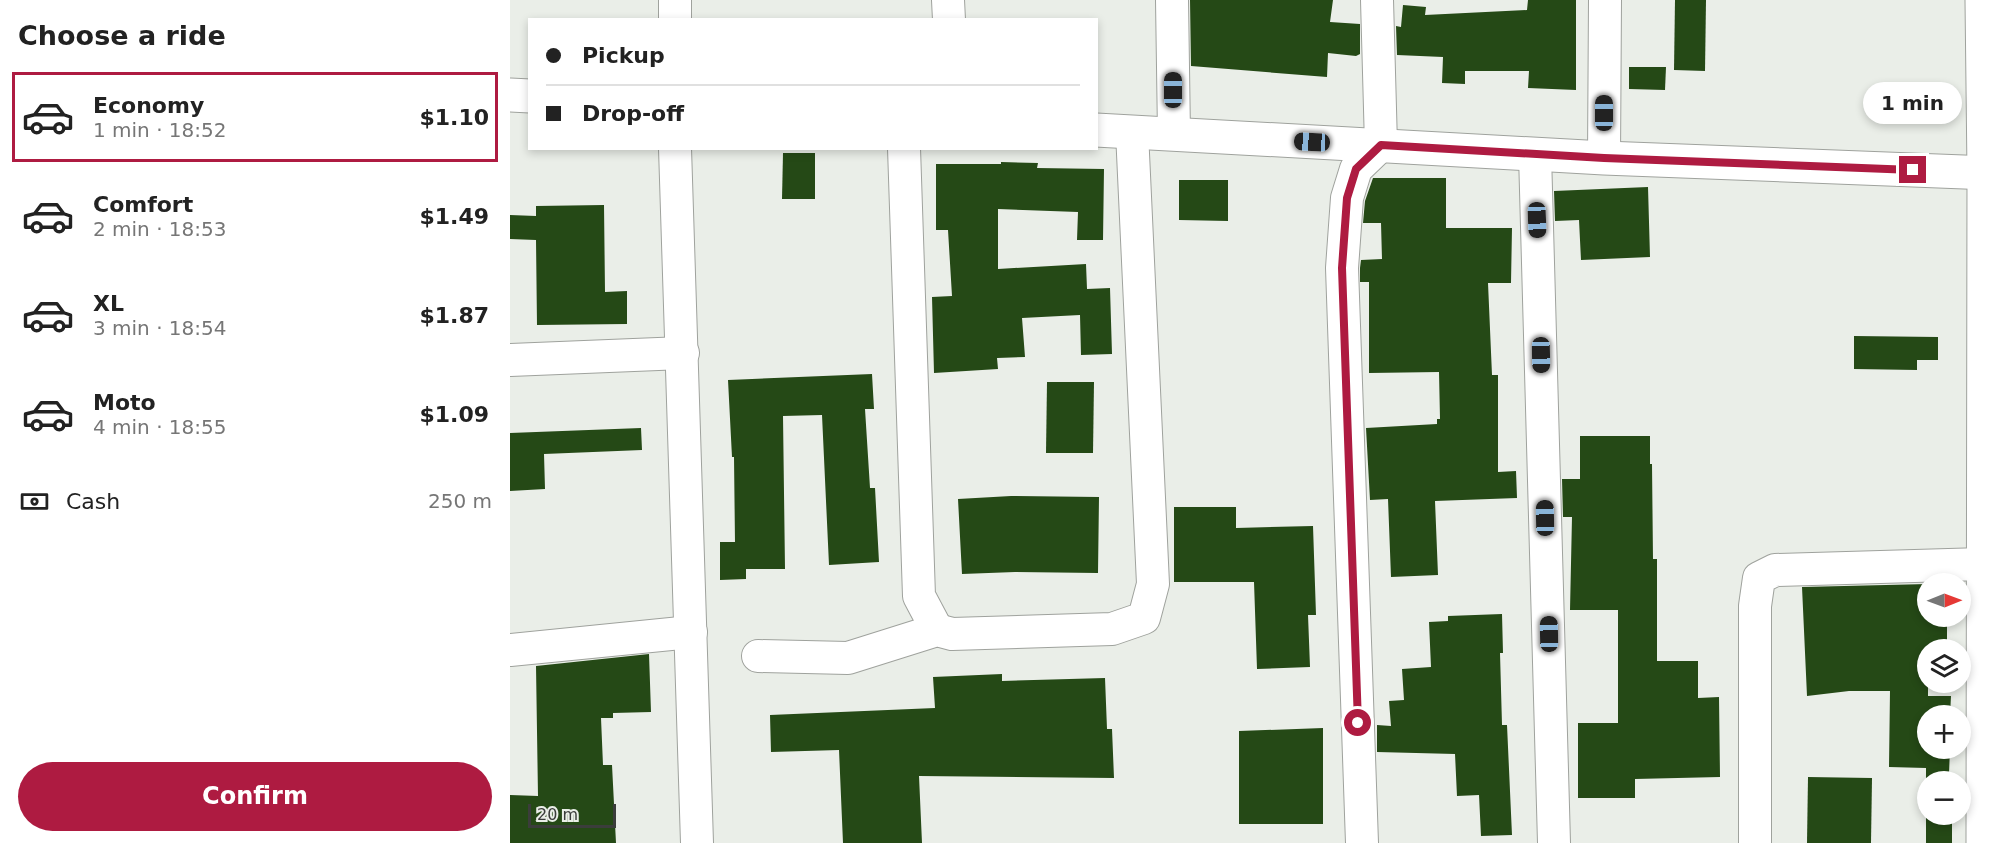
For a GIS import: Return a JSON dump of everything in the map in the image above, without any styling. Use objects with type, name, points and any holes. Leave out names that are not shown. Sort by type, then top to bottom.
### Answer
[{"type":"street","points":[[675,0],[675,18]]},
{"type":"street","points":[[948,0],[949,18]]},
{"type":"street","points":[[1172,0],[1174,134]]},
{"type":"street","points":[[1362,843],[1342,268],[1347,198],[1356,169],[1381,145],[1377,0]]},
{"type":"street","points":[[1604,158],[1605,0]]},
{"type":"street","points":[[1982,0],[1987,173],[1983,843]]},
{"type":"street","points":[[510,95],[528,96]]},
{"type":"street","points":[[1098,130],[1604,158],[1987,173]]},
{"type":"street","points":[[758,656],[848,658],[937,630],[952,634],[1112,628],[1144,618],[1154,584],[1132,132]]},
{"type":"street","points":[[675,150],[698,843]]},
{"type":"street","points":[[904,150],[919,596],[937,630]]},
{"type":"street","points":[[1535,154],[1554,843]]},
{"type":"street","points":[[510,360],[683,353]]},
{"type":"street","points":[[1755,843],[1755,606],[1760,578],[1775,570],[1983,564]]},
{"type":"street","points":[[510,650],[691,632]]},
{"type":"building","points":[[1190,0],[1333,0],[1330,22],[1360,24],[1360,54],[1356,56],[1328,53],[1327,77],[1191,66]]},
{"type":"building","points":[[1528,0],[1576,0],[1576,90],[1528,88],[1529,71],[1465,71],[1465,84],[1442,83],[1443,57],[1397,55],[1396,26],[1401,27],[1403,5],[1426,7],[1425,15],[1527,10]]},
{"type":"building","points":[[1675,0],[1706,0],[1705,71],[1674,70]]},
{"type":"building","points":[[1629,67],[1666,67],[1665,90],[1629,89]]},
{"type":"building","points":[[783,153],[815,153],[815,199],[782,199]]},
{"type":"building","points":[[1001,162],[1038,163],[1037,168],[1104,169],[1103,240],[1077,240],[1078,212],[998,209],[998,269],[1086,264],[1087,289],[1110,288],[1112,354],[1081,355],[1080,315],[1022,318],[1025,357],[997,358],[998,369],[934,373],[932,297],[952,296],[948,230],[936,230],[936,164],[1001,164]]},
{"type":"building","points":[[1373,178],[1446,178],[1446,228],[1512,228],[1511,283],[1488,283],[1492,375],[1498,375],[1498,472],[1516,471],[1517,498],[1435,501],[1438,575],[1391,577],[1388,499],[1370,500],[1366,428],[1437,424],[1437,419],[1440,419],[1439,372],[1369,373],[1369,282],[1360,282],[1360,268],[1361,260],[1382,259],[1381,223],[1363,223],[1365,201]]},
{"type":"building","points":[[1179,180],[1228,180],[1228,221],[1179,220]]},
{"type":"building","points":[[1648,187],[1650,257],[1581,260],[1579,220],[1555,221],[1554,191]]},
{"type":"building","points":[[604,205],[605,292],[627,291],[627,324],[537,325],[536,240],[510,239],[510,215],[536,216],[536,206]]},
{"type":"building","points":[[1854,336],[1938,337],[1938,360],[1917,360],[1917,370],[1854,369]]},
{"type":"building","points":[[872,374],[874,409],[865,409],[870,488],[875,488],[879,562],[829,565],[822,415],[783,416],[785,569],[746,569],[746,579],[720,580],[720,542],[735,542],[734,457],[732,457],[728,380]]},
{"type":"building","points":[[1047,382],[1094,382],[1093,453],[1046,453]]},
{"type":"building","points":[[641,428],[642,450],[544,454],[545,489],[510,491],[510,433]]},
{"type":"building","points":[[1580,436],[1650,436],[1653,559],[1657,559],[1657,661],[1698,661],[1698,698],[1719,697],[1720,777],[1635,779],[1635,798],[1578,798],[1578,723],[1618,723],[1618,610],[1570,610],[1572,517],[1563,517],[1562,479],[1580,479]]},
{"type":"building","points":[[1011,496],[1099,497],[1098,573],[962,574],[958,499]]},
{"type":"building","points":[[1174,507],[1236,507],[1236,528],[1313,526],[1316,615],[1308,615],[1310,667],[1257,669],[1254,582],[1174,582]]},
{"type":"building","points":[[1917,584],[1917,627],[1947,627],[1947,639],[1917,639],[1917,693],[1928,693],[1928,696],[1951,696],[1951,705],[1917,705],[1917,759],[1950,759],[1949,771],[1889,767],[1890,691],[1849,691],[1807,696],[1802,587]]},
{"type":"building","points":[[1502,614],[1503,653],[1500,653],[1502,725],[1507,725],[1512,835],[1481,836],[1479,795],[1457,796],[1455,754],[1377,752],[1377,725],[1391,726],[1389,701],[1404,700],[1402,669],[1431,667],[1429,622],[1448,621],[1448,616]]},
{"type":"building","points":[[649,654],[651,712],[613,713],[613,718],[601,718],[603,765],[612,765],[616,843],[510,843],[510,795],[538,796],[536,666]]},
{"type":"building","points":[[1002,674],[1002,681],[1105,678],[1107,729],[1112,729],[1114,778],[919,776],[922,843],[843,843],[839,750],[771,752],[770,715],[935,708],[933,677]]},
{"type":"building","points":[[1323,728],[1323,824],[1239,824],[1239,731]]},
{"type":"building","points":[[1808,777],[1872,778],[1871,843],[1807,843]]},
{"type":"building","points":[[1926,825],[1952,825],[1952,843],[1926,843]]},
{"type":"route","points":[[1358,723],[1342,268],[1347,198],[1356,169],[1381,145],[1604,158],[1913,170]]}]
